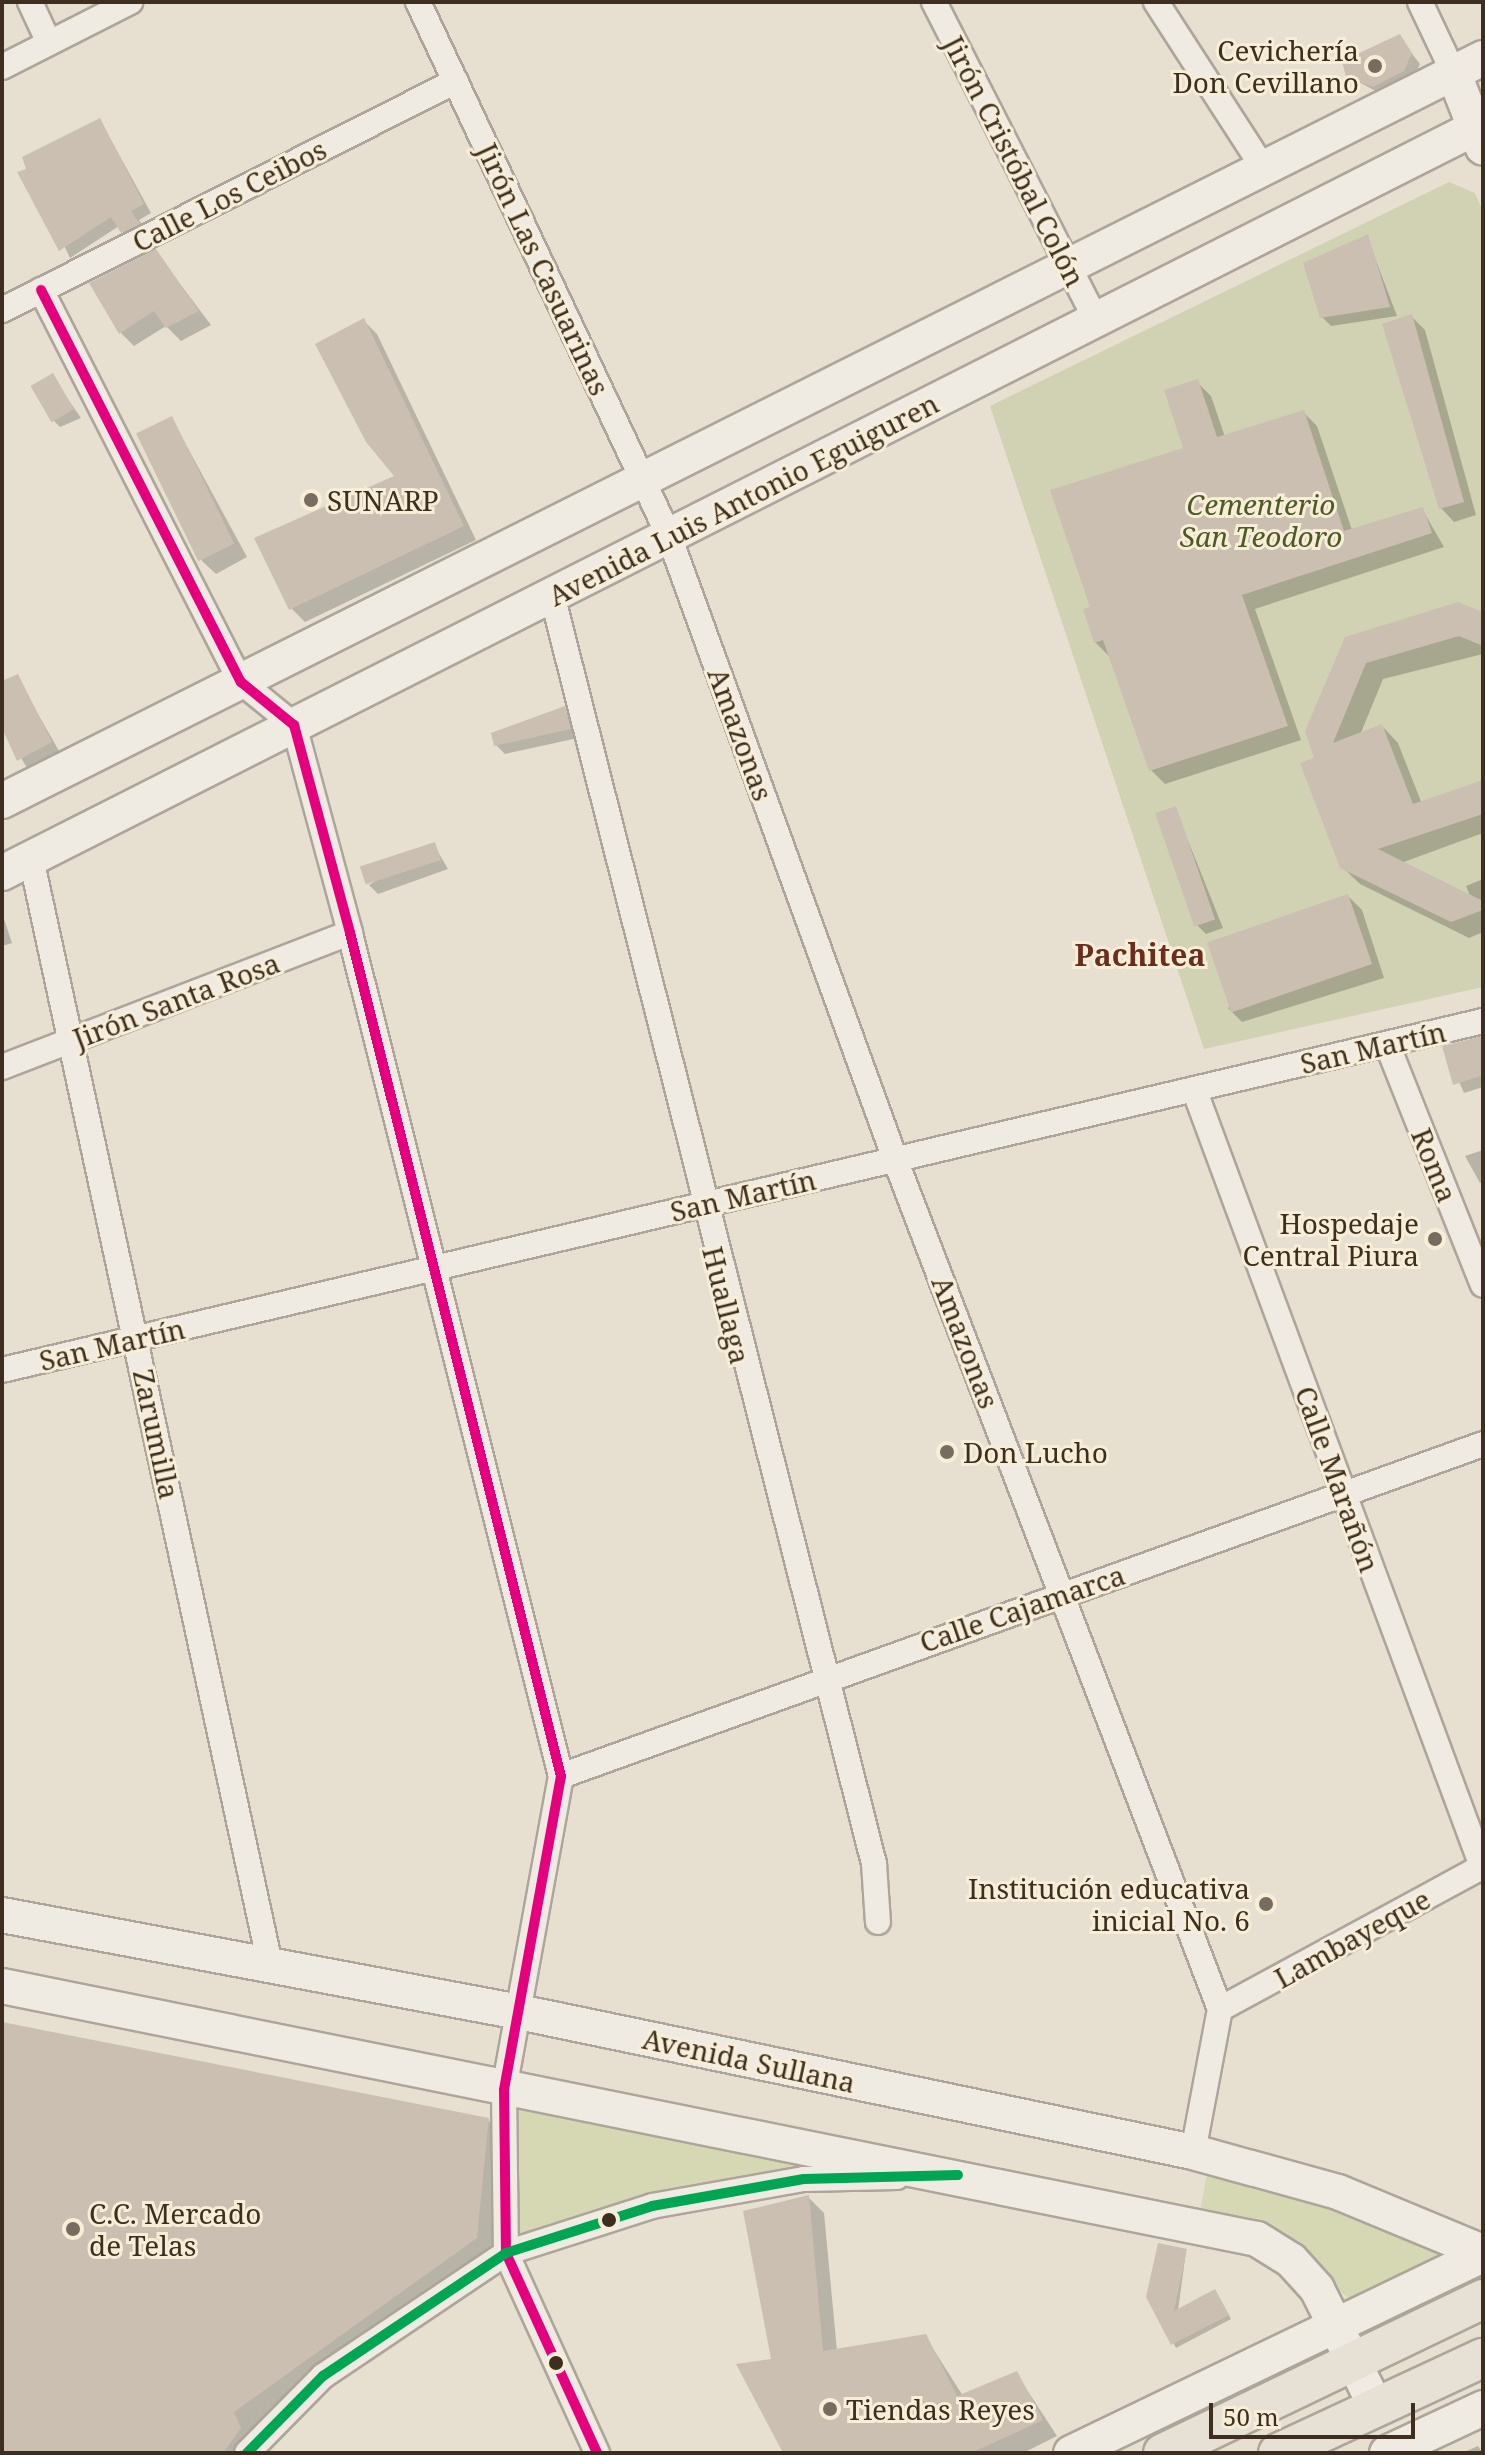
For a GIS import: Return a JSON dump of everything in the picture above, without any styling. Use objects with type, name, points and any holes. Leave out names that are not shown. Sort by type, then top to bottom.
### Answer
[{"type":"main road","points":[[2,801],[1468,66],[1480,134]]},
{"type":"main road","name":"Avenida Luis Antonio Eguiguren","points":[[16,866],[1096,320],[1480,134]]},
{"type":"main road","name":"Avenida Sullana","points":[[2,1915],[514,2011],[1193,2152],[1338,2192],[1483,2254]]},
{"type":"main road","points":[[2,1986],[504,2090],[958,2175],[1257,2239],[1291,2260],[1336,2326],[1376,2407]]},
{"type":"main road","points":[[1071,2453],[1483,2254]]},
{"type":"main road","points":[[1163,2453],[1483,2299]]},
{"type":"main road","points":[[1278,2453],[1483,2358]]},
{"type":"main road","points":[[1387,2453],[1483,2408]]},
{"type":"street","points":[[30,2],[49,43]]},
{"type":"street","points":[[2,67],[130,2]]},
{"type":"street","name":"Jirón Las Casuarinas","points":[[418,2],[669,536]]},
{"type":"street","name":"Jirón Cristóbal Colón","points":[[934,2],[1096,320]]},
{"type":"street","points":[[1156,2],[1264,169]]},
{"type":"street","points":[[1420,2],[1468,66]]},
{"type":"street","name":"Calle Los Ceibos","points":[[2,310],[456,81]]},
{"type":"street","points":[[41,290],[241,682],[294,725],[350,933],[429,1269],[561,1776],[514,2011],[504,2090],[506,2253],[597,2453]]},
{"type":"street","name":"Amazonas","points":[[669,536],[895,1159],[1220,2009]]},
{"type":"street","name":"Huallaga","points":[[552,595],[701,1205],[874,1864],[878,1922]]},
{"type":"street","name":"Zarumilla","points":[[16,866],[73,1039],[270,1964]]},
{"type":"street","name":"Jirón Santa Rosa","points":[[2,1067],[350,933]]},
{"type":"street","name":"San Martín","points":[[2,1370],[1483,1021]]},
{"type":"street","name":"Roma","points":[[1387,1044],[1483,1285]]},
{"type":"street","name":"Calle Marañón","points":[[1194,1089],[1483,1867]]},
{"type":"street","name":"Calle Cajamarca","points":[[561,1776],[823,1679],[1483,1444]]},
{"type":"street","name":"Lambayeque","points":[[1220,2009],[1483,1867]]},
{"type":"street","points":[[1193,2152],[1220,2009]]},
{"type":"street","points":[[247,2453],[323,2376],[506,2253],[652,2206],[759,2187],[958,2175]]},
{"type":"green space","name":"Cementerio San Teodoro","points":[[1449,182],[1475,193],[1483,212],[1483,987],[1204,1049],[990,406]]},
{"type":"green space","points":[[504,2090],[958,2175],[804,2179],[506,2253]]},
{"type":"green space","points":[[1208,2169],[1384,2220],[1452,2253],[1349,2299],[1279,2235],[1200,2211]]},
{"type":"building","name":"Cevichería Don Cevillano","points":[[1400,34],[1412,53],[1404,71],[1373,87],[1346,77],[1342,61]]},
{"type":"building","points":[[100,118],[144,204],[131,211],[140,224],[121,233],[111,217],[59,251],[17,172],[26,169],[22,157]]},
{"type":"building","points":[[1368,234],[1390,307],[1320,318],[1303,263]]},
{"type":"building","points":[[156,249],[199,311],[166,328],[154,311],[119,334],[89,283]]},
{"type":"building","points":[[1412,314],[1464,502],[1439,509],[1382,324]]},
{"type":"building","points":[[364,318],[464,526],[289,610],[254,538],[394,476],[366,442],[315,344]]},
{"type":"building","points":[[53,373],[74,409],[51,422],[30,386]]},
{"type":"building","points":[[1198,379],[1217,437],[1304,410],[1344,531],[1423,507],[1432,533],[1242,595],[1288,726],[1149,771],[1103,640],[1094,643],[1083,609],[1090,607],[1050,490],[1183,448],[1164,390]]},
{"type":"building","points":[[172,416],[234,544],[198,561],[136,434]]},
{"type":"building","points":[[1458,602],[1483,612],[1483,646],[1459,636],[1366,663],[1333,743],[1382,724],[1413,804],[1483,780],[1483,814],[1378,849],[1483,901],[1483,910],[1451,922],[1340,868],[1300,763],[1314,758],[1305,731],[1345,637]]},
{"type":"building","points":[[18,674],[52,742],[17,761],[2,728],[2,681]]},
{"type":"building","points":[[565,706],[571,729],[494,746],[491,733]]},
{"type":"building","points":[[1176,806],[1215,919],[1194,927],[1155,813]]},
{"type":"building","points":[[435,842],[441,860],[366,884],[360,866]]},
{"type":"building","points":[[1348,894],[1372,964],[1231,1012],[1207,943]]},
{"type":"building","points":[[1483,1036],[1483,1075],[1453,1085],[1442,1046]]},
{"type":"building","points":[[2,2022],[489,2118],[477,2238],[234,2412],[241,2428],[223,2453],[2,2453]]},
{"type":"building","points":[[809,2195],[823,2351],[926,2334],[957,2396],[1017,2371],[1043,2420],[971,2453],[783,2453],[736,2364],[771,2359],[743,2211]]},
{"type":"building","points":[[1158,2243],[1187,2249],[1174,2311],[1215,2289],[1229,2315],[1171,2345],[1146,2297]]},
{"type":"transit line","points":[[41,290],[241,682],[294,725],[350,933],[561,1776],[504,2090],[506,2253],[597,2453]]},
{"type":"transit line","points":[[247,2453],[323,2376],[506,2253],[652,2206],[804,2179],[958,2175]]},
{"type":"place","name":"Cevichería Don Cevillano","points":[[1375,66]]},
{"type":"place","name":"SUNARP","points":[[311,500]]},
{"type":"place","name":"Hospedaje Central Piura","points":[[1435,1239]]},
{"type":"place","name":"Don Lucho","points":[[947,1452]]},
{"type":"place","name":"Institución educativa inicial No. 6","points":[[1266,1904]]},
{"type":"place","name":"C.C. Mercado de Telas","points":[[73,2229]]},
{"type":"place","name":"Tiendas Reyes","points":[[830,2409]]},
{"type":"district","name":"Pachitea","points":[[1140,955]]}]
